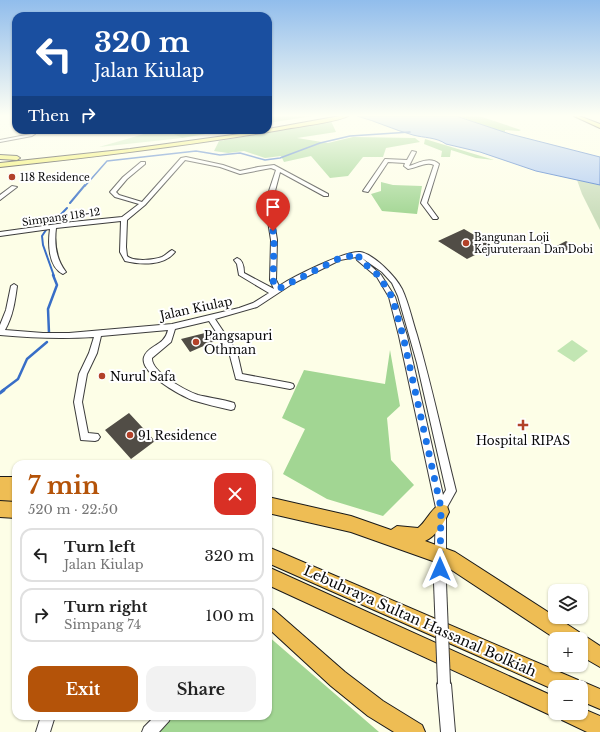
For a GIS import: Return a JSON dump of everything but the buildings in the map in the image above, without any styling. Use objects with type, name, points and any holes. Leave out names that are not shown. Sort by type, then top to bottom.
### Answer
[{"type":"highway","points":[[0,484],[12,484]]},
{"type":"highway","points":[[0,493],[12,494]]},
{"type":"highway","points":[[272,506],[411,538],[418,537],[429,529],[441,510]]},
{"type":"highway","points":[[0,509],[12,510]]},
{"type":"highway","points":[[351,524],[457,562],[562,632]]},
{"type":"highway","name":"Lebuhraya Sultan Hassanal Bolkiah","points":[[272,557],[421,620],[555,680]]},
{"type":"highway","name":"Lebuhraya Sultan Hassanal Bolkiah","points":[[272,578],[548,704]]},
{"type":"highway","points":[[272,620],[314,658],[374,708],[416,732]]},
{"type":"highway","points":[[588,649],[600,657]]},
{"type":"highway","points":[[588,694],[600,699]]},
{"type":"highway","points":[[584,720],[600,727]]},
{"type":"main road","points":[[0,161],[106,150]]},
{"type":"main road","points":[[0,165],[131,150]]},
{"type":"main road","points":[[0,157],[31,158]]},
{"type":"street","points":[[414,152],[406,167],[410,168],[428,161],[436,162],[437,164],[424,203],[435,218]]},
{"type":"street","points":[[172,252],[170,255],[160,260],[127,260],[123,257],[122,252],[125,226],[124,219],[143,204],[183,159],[186,158],[221,166],[240,173],[265,166],[279,169],[326,195]]},
{"type":"street","points":[[366,192],[387,160],[408,162]]},
{"type":"street","points":[[143,163],[125,178],[113,192],[117,196],[143,204]]},
{"type":"street","points":[[276,290],[273,280],[274,240],[271,221],[272,191],[279,169]]},
{"type":"street","points":[[0,198],[14,187]]},
{"type":"street","name":"Simpang 118-12","points":[[0,234],[72,224],[124,219]]},
{"type":"street","points":[[53,227],[53,252],[60,269],[63,272]]},
{"type":"street","points":[[359,254],[368,258],[389,275],[402,296],[421,363],[451,491],[441,510]]},
{"type":"street","points":[[359,254],[359,259],[379,276],[392,297],[409,363],[441,510],[440,583],[444,684],[448,732]]},
{"type":"street","name":"Jalan Kiulap","points":[[0,332],[43,336],[98,334],[172,327],[255,305],[276,290],[338,259],[359,254]]},
{"type":"street","points":[[237,260],[240,264],[240,274],[276,290]]},
{"type":"street","points":[[0,332],[5,324],[14,286]]},
{"type":"street","points":[[210,317],[233,352],[239,377],[290,386]]},
{"type":"street","points":[[172,327],[171,334],[165,345],[147,358],[150,368],[178,390],[194,397],[231,406]]},
{"type":"street","points":[[95,437],[84,437],[78,402],[82,374],[93,353],[98,334]]},
{"type":"street","points":[[43,732],[47,720]]},
{"type":"street","points":[[149,732],[160,720]]},
{"type":"green space","points":[[385,150],[383,157],[363,157],[348,176],[330,178],[311,156],[284,162],[281,156],[265,158],[244,151],[228,153],[214,151]]},
{"type":"green space","points":[[440,150],[451,150],[450,157],[441,157],[442,151]]},
{"type":"green space","points":[[452,150],[462,150],[494,160],[476,158]]},
{"type":"green space","points":[[577,180],[600,185],[600,230],[582,194]]},
{"type":"green space","points":[[381,182],[393,185],[422,186],[417,214],[382,211],[371,194],[381,191]]},
{"type":"green space","points":[[572,340],[588,351],[574,362],[557,351]]},
{"type":"green space","points":[[390,350],[400,406],[387,418],[391,460],[414,485],[383,516],[327,499],[283,474],[305,429],[282,418],[304,370],[385,384]]},
{"type":"green space","points":[[272,639],[379,732],[159,732],[160,726],[166,720],[272,720]]},
{"type":"water","points":[[472,150],[573,150],[600,157],[600,185],[536,171]]},
{"type":"waterway","points":[[85,186],[107,161],[196,151],[220,155],[240,153],[265,160],[280,158],[301,150]]},
{"type":"waterway","points":[[70,203],[85,185]]},
{"type":"waterway","points":[[50,226],[67,208]]},
{"type":"waterway","points":[[46,230],[42,236],[43,245],[54,276]]},
{"type":"waterway","points":[[49,333],[48,309],[57,285],[53,275]]},
{"type":"waterway","points":[[2,391],[18,379],[27,359],[47,342]]},
{"type":"waterway","points":[[0,393],[4,390]]},
{"type":"place","name":"118 Residence","points":[[12,177]]},
{"type":"place","name":"Bangunan Loji Kejuruteraan Dan Dobi","points":[[466,243]]},
{"type":"place","name":"Pangsapuri Othman","points":[[196,342]]},
{"type":"place","name":"Nurul Safa","points":[[102,376]]},
{"type":"place","name":"Hospital RIPAS","points":[[523,425]]},
{"type":"place","name":"91 Residence","points":[[130,435]]},
{"type":"route","points":[[273,231],[273,280],[278,289],[338,259],[359,254],[359,259],[379,276],[392,297],[403,336],[441,508],[440,569]]}]
